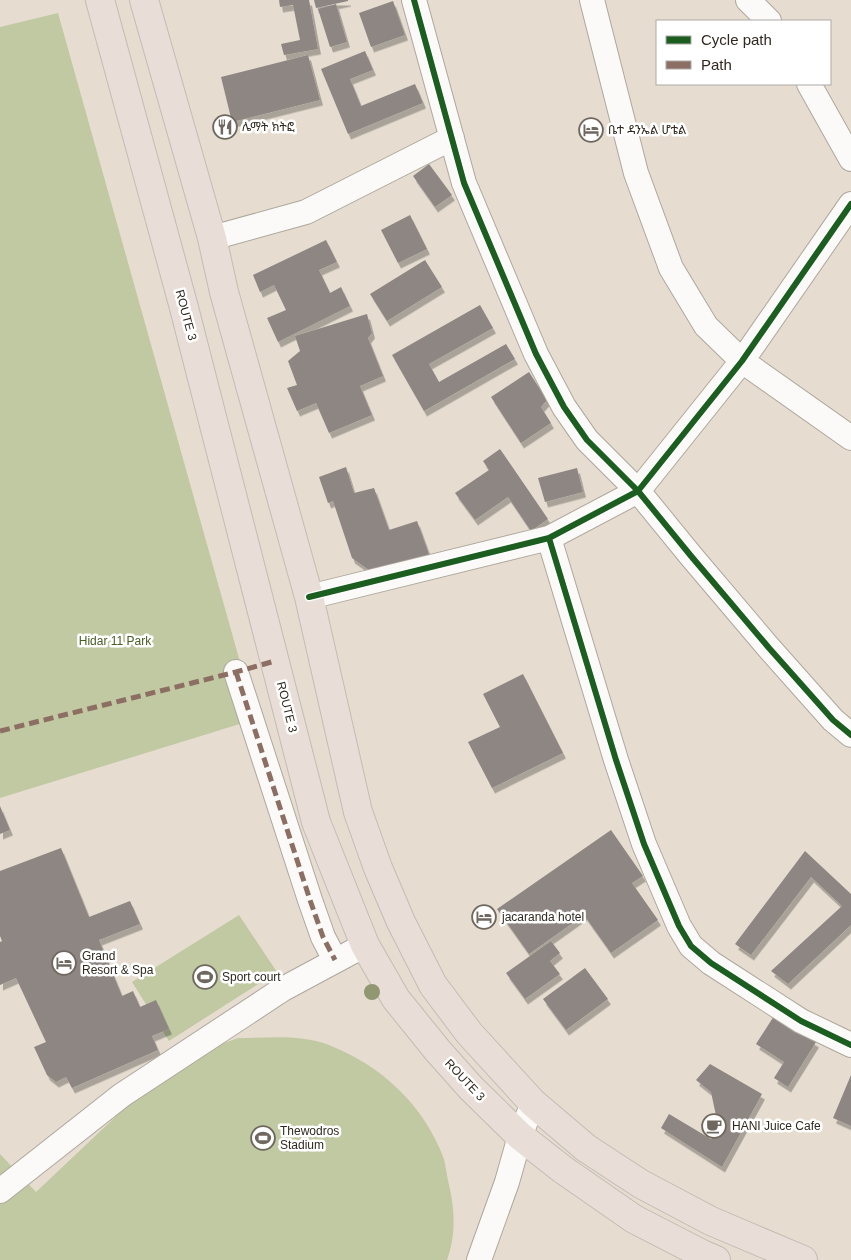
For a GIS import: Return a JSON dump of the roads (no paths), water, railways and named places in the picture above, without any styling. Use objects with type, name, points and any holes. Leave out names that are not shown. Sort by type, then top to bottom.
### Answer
[{"type":"main road","name":"ROUTE 3","points":[[100,0],[183,304],[316,822],[365,945],[396,999],[438,1051],[471,1088],[520,1136],[562,1170],[634,1219],[716,1260]]},
{"type":"main road","points":[[144,0],[212,238],[224,292],[309,597],[358,812],[385,886],[433,985],[469,1033],[533,1103],[586,1148],[641,1184],[711,1221],[803,1260]]},
{"type":"main road","points":[[183,304],[224,292]]},
{"type":"street","points":[[414,0],[464,183],[536,354],[560,400],[587,440],[638,491],[769,648],[834,720],[851,735]]},
{"type":"street","points":[[592,0],[636,173],[671,268],[706,326],[742,361],[851,438]]},
{"type":"street","points":[[748,0],[768,20]]},
{"type":"street","points":[[810,85],[851,159]]},
{"type":"street","points":[[212,238],[306,212],[452,138]]},
{"type":"street","points":[[309,597],[549,538],[638,491],[742,361],[851,204]]},
{"type":"street","points":[[549,538],[616,760],[641,834],[679,926],[691,946],[711,962],[801,1021],[851,1045]]},
{"type":"street","points":[[236,672],[310,900],[323,937],[335,960]]},
{"type":"street","points":[[0,1191],[122,1095],[283,989],[365,945]]},
{"type":"street","points":[[479,1260],[507,1182],[520,1136],[533,1103]]},
{"type":"place","name":"ሌማት ክትፎ","points":[[225,127]]},
{"type":"place","name":"ቤተ ዳንኤል ሆቴል","points":[[591,130]]},
{"type":"place","name":"jacaranda hotel","points":[[484,917]]},
{"type":"place","name":"Grand Resort & Spa","points":[[64,963]]},
{"type":"place","name":"Sport court","points":[[205,977]]},
{"type":"place","name":"HANI Juice Cafe","points":[[714,1126]]},
{"type":"place","name":"Thewodros Stadium","points":[[263,1138]]},
{"type":"park label","name":"Hidar 11 Park","points":[[115,641]]}]
